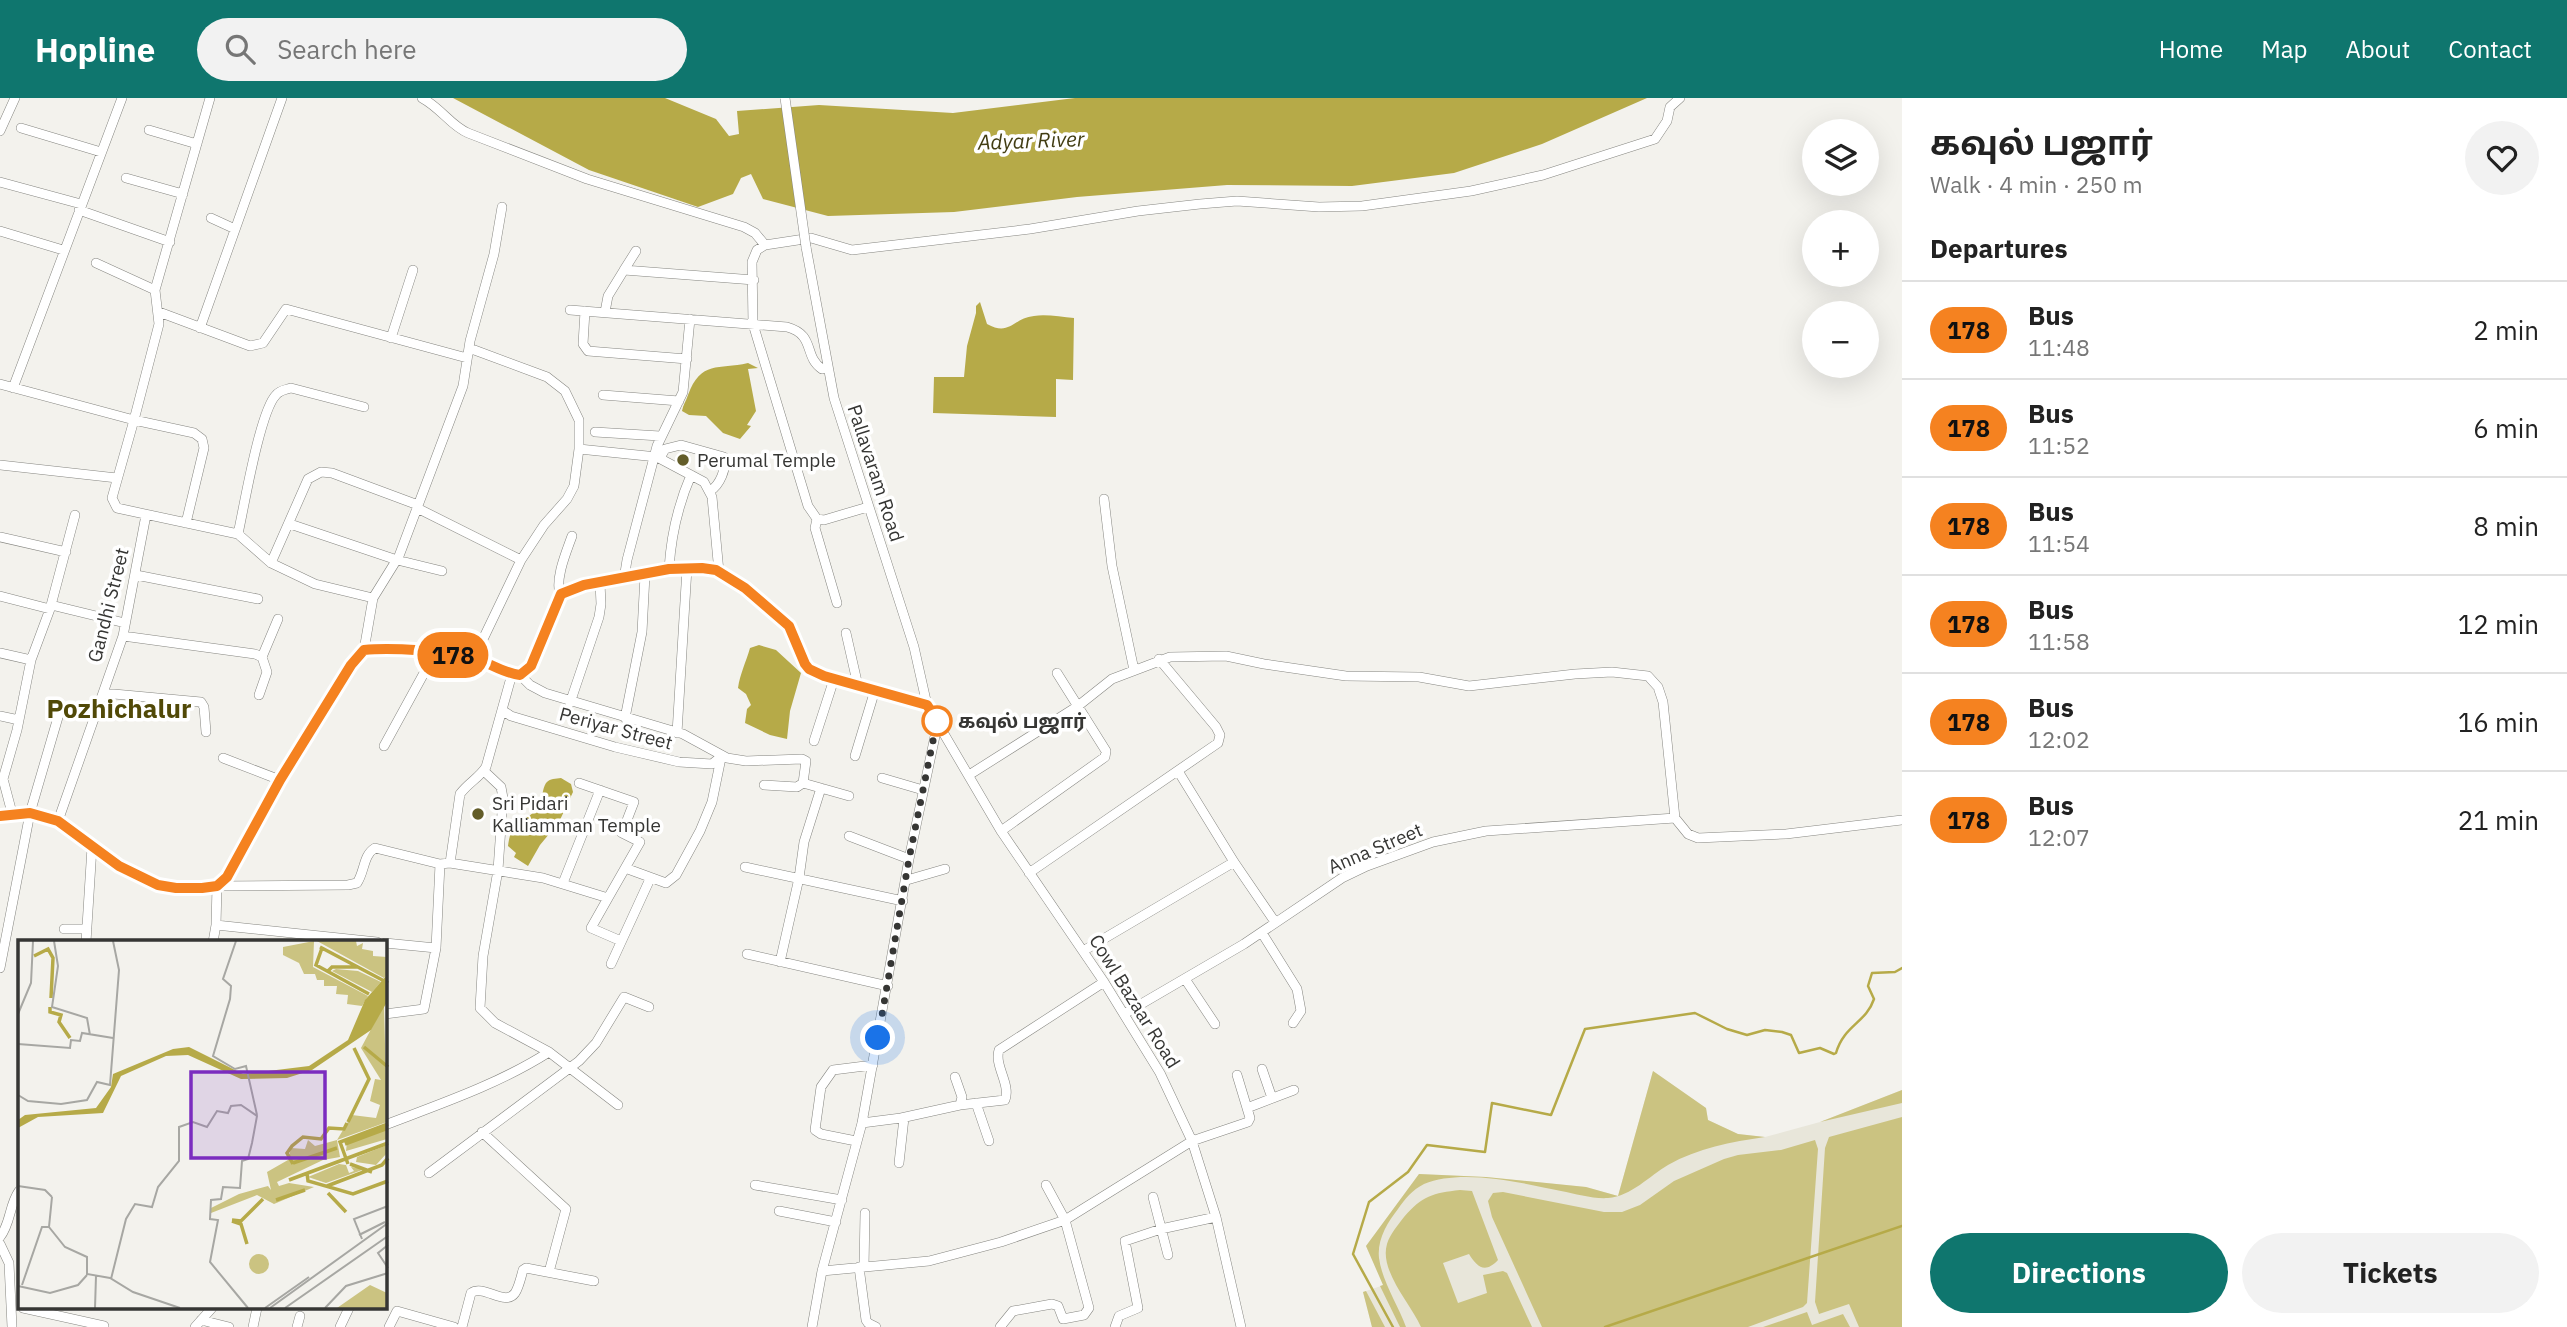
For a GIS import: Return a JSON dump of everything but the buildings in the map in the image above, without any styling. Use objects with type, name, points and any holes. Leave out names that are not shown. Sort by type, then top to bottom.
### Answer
[{"type":"street","points":[[0,131],[15,98]]},
{"type":"street","points":[[13,388],[122,98]]},
{"type":"street","points":[[210,98],[155,290],[159,324],[117,478],[113,504],[117,508],[146,515],[238,534],[271,563],[315,584],[373,598]]},
{"type":"street","points":[[200,328],[282,98]]},
{"type":"street","points":[[422,98],[437,106],[460,130],[600,184],[744,227],[755,233],[765,245]]},
{"type":"street","name":"Pallavaram Road","points":[[785,98],[806,247],[834,398],[914,647],[927,705]]},
{"type":"street","points":[[868,507],[824,520],[817,519],[808,506],[753,324],[754,256],[757,250],[765,245],[817,238],[852,250],[1030,229],[1200,204],[1237,201],[1319,207],[1362,206],[1471,191],[1543,175],[1655,139],[1667,121],[1670,107],[1680,98]]},
{"type":"street","points":[[21,128],[102,152]]},
{"type":"street","points":[[149,130],[197,144]]},
{"type":"street","points":[[126,178],[183,194]]},
{"type":"street","points":[[0,182],[80,207],[170,242]]},
{"type":"street","points":[[214,940],[217,886],[227,877],[280,780],[351,665],[364,650],[373,598],[397,560],[463,386],[469,348],[494,254],[502,207]]},
{"type":"street","points":[[211,218],[236,229]]},
{"type":"street","points":[[0,231],[63,250]]},
{"type":"street","points":[[605,312],[608,296],[636,251]]},
{"type":"street","points":[[96,263],[155,290]]},
{"type":"street","points":[[391,338],[413,270]]},
{"type":"street","points":[[624,270],[754,280]]},
{"type":"street","points":[[159,313],[250,346],[257,346],[263,343],[286,309],[467,358]]},
{"type":"street","points":[[570,310],[787,327],[799,330],[807,338],[817,365],[822,369],[827,368]]},
{"type":"street","points":[[585,311],[583,344],[588,351],[687,359]]},
{"type":"street","points":[[624,579],[631,541],[657,457],[660,436],[679,401],[685,383],[690,319]]},
{"type":"street","points":[[469,348],[547,377],[565,391],[579,420],[579,449],[574,486],[521,560],[474,658]]},
{"type":"street","points":[[0,384],[194,433],[202,439],[204,448],[186,523]]},
{"type":"street","points":[[238,534],[263,422],[273,397],[279,391],[291,388],[364,407]]},
{"type":"street","points":[[603,395],[679,401]]},
{"type":"street","points":[[594,432],[660,436]]},
{"type":"street","points":[[657,457],[665,449],[681,444],[724,457],[726,462],[718,484],[710,491]]},
{"type":"street","points":[[579,449],[657,457],[704,482],[710,491],[719,572]]},
{"type":"street","points":[[0,465],[117,478]]},
{"type":"street","points":[[271,563],[308,479],[321,472],[332,473],[418,507],[521,560]]},
{"type":"street","points":[[669,569],[673,533],[691,474]]},
{"type":"street","points":[[1104,499],[1112,566],[1134,670]]},
{"type":"street","points":[[12,813],[1,778],[19,720],[31,660],[51,607],[75,515]]},
{"type":"street","name":"Gandhi Street","points":[[58,821],[123,636],[146,515]]},
{"type":"street","points":[[817,519],[815,528],[838,603]]},
{"type":"street","points":[[290,524],[397,560],[442,571]]},
{"type":"street","points":[[560,595],[558,587],[572,536]]},
{"type":"street","points":[[0,537],[65,552]]},
{"type":"street","points":[[677,733],[687,568]]},
{"type":"street","points":[[387,1014],[424,1009],[436,948],[445,864],[460,794],[484,771],[502,710],[516,675],[531,666],[560,595],[566,590],[669,569],[709,569],[719,572],[745,588],[789,626],[809,669],[834,679],[927,705]]},
{"type":"street","points":[[136,575],[258,599]]},
{"type":"street","points":[[625,718],[642,632],[645,575]]},
{"type":"street","points":[[570,703],[599,617],[600,583]]},
{"type":"street","points":[[0,596],[125,623]]},
{"type":"street","points":[[260,695],[267,672],[262,657],[278,620]]},
{"type":"street","points":[[846,633],[858,686]]},
{"type":"street","points":[[123,636],[262,657]]},
{"type":"street","points":[[364,650],[435,653],[474,658],[516,675],[545,693],[570,703],[677,733],[696,740],[722,756],[747,761],[806,761],[803,783],[797,787],[764,785]]},
{"type":"street","points":[[0,653],[31,660]]},
{"type":"street","points":[[384,746],[435,653]]},
{"type":"street","points":[[969,775],[1078,706],[1112,679],[1158,659],[1196,655],[1226,656],[1346,676],[1419,677],[1469,686],[1612,672],[1648,676],[1658,687],[1663,702],[1675,818],[1688,834],[1698,838],[1786,834],[1902,820]]},
{"type":"street","points":[[1029,873],[1218,743],[1220,735],[1216,727],[1158,659]]},
{"type":"street","points":[[1001,831],[1105,757],[1105,751],[1057,673]]},
{"type":"street","points":[[814,741],[834,679]]},
{"type":"street","points":[[855,756],[875,690]]},
{"type":"street","points":[[103,693],[201,702],[204,707],[206,732]]},
{"type":"street","name":"Cowl Bazaar Road","points":[[927,705],[1001,831],[1104,982],[1160,1073],[1192,1141],[1216,1217],[1241,1327]]},
{"type":"street","points":[[0,961],[30,813],[61,708]]},
{"type":"street","name":"Periyar Street","points":[[502,710],[511,716],[606,745],[680,762],[712,764],[722,756]]},
{"type":"street","points":[[0,716],[19,720]]},
{"type":"street","points":[[812,1327],[822,1271],[862,1123],[909,859],[938,722]]},
{"type":"street","points":[[625,868],[666,883],[676,874],[712,802],[722,756]]},
{"type":"street","points":[[223,758],[280,780]]},
{"type":"street","points":[[484,771],[501,787],[503,798],[498,870],[483,956],[480,1008],[495,1023],[549,1052],[618,1105]]},
{"type":"street","points":[[1178,771],[1275,922]]},
{"type":"street","points":[[882,778],[923,790]]},
{"type":"street","points":[[579,783],[634,802],[622,833],[640,842],[591,928],[621,941]]},
{"type":"street","points":[[803,783],[849,796]]},
{"type":"street","points":[[780,962],[799,878],[804,842],[821,788]]},
{"type":"street","points":[[563,883],[600,790]]},
{"type":"street","points":[[0,816],[30,813],[58,821],[125,870],[158,885],[192,889],[357,883],[363,874],[367,855],[376,848],[445,864],[498,870],[563,883],[608,898]]},
{"type":"street","name":"Anna Street","points":[[1124,1014],[1262,933],[1342,878],[1433,842],[1486,831],[1675,818]]},
{"type":"street","points":[[849,836],[909,859]]},
{"type":"street","points":[[86,940],[92,847]]},
{"type":"street","points":[[1083,951],[1234,862]]},
{"type":"street","points":[[745,867],[903,901]]},
{"type":"street","points":[[907,880],[945,869]]},
{"type":"street","points":[[611,964],[650,879]]},
{"type":"street","points":[[216,925],[358,940]]},
{"type":"street","points":[[64,929],[87,929]]},
{"type":"street","points":[[1262,933],[1297,989],[1301,1010],[1293,1023]]},
{"type":"street","points":[[387,943],[436,948]]},
{"type":"street","points":[[747,954],[888,986]]},
{"type":"street","points":[[1185,979],[1215,1024]]},
{"type":"street","points":[[862,1123],[904,1118],[960,1105],[1005,1100],[1007,1097],[997,1057],[999,1050],[1104,982]]},
{"type":"street","points":[[429,1173],[579,1061],[596,1042],[624,997],[649,1007]]},
{"type":"street","points":[[387,1124],[447,1101],[534,1062],[549,1052]]},
{"type":"street","points":[[856,1141],[821,1134],[815,1129],[821,1087],[833,1070],[873,1065]]},
{"type":"street","points":[[1262,1069],[1272,1098]]},
{"type":"street","points":[[822,1271],[929,1261],[1001,1242],[1065,1220],[1192,1141],[1248,1122],[1250,1118],[1237,1075]]},
{"type":"street","points":[[955,1077],[962,1097],[960,1105]]},
{"type":"street","points":[[1247,1108],[1294,1090]]},
{"type":"street","points":[[976,1103],[989,1141]]},
{"type":"street","points":[[899,1163],[904,1118]]},
{"type":"street","points":[[482,1132],[566,1209],[549,1272]]},
{"type":"street","points":[[755,1185],[842,1200]]},
{"type":"street","points":[[1000,1327],[1013,1311],[1052,1304],[1058,1306],[1065,1323],[1084,1315],[1089,1308],[1065,1220],[1046,1185]]},
{"type":"street","points":[[0,1237],[7,1229],[12,1202],[18,1193]]},
{"type":"street","points":[[1153,1196],[1168,1255]]},
{"type":"street","points":[[779,1211],[836,1222]]},
{"type":"street","points":[[865,1213],[861,1267],[866,1320],[876,1327]]},
{"type":"street","points":[[1115,1327],[1119,1316],[1138,1308],[1125,1241],[1161,1228],[1216,1217]]},
{"type":"street","points":[[0,1244],[9,1264],[17,1307],[12,1324],[0,1321]]},
{"type":"street","points":[[462,1327],[474,1290],[509,1297],[515,1293],[523,1270],[531,1268],[594,1281]]},
{"type":"street","points":[[31,1310],[104,1326]]},
{"type":"street","points":[[198,1324],[210,1310]]},
{"type":"street","points":[[340,1327],[348,1310]]},
{"type":"street","points":[[389,1327],[397,1311],[454,1327]]},
{"type":"street","points":[[297,1327],[300,1316]]},
{"type":"street","points":[[198,1324],[229,1327]]},
{"type":"shaded area","points":[[1653,1071],[1706,1108],[1708,1120],[1738,1134],[1765,1137],[1820,1122],[1902,1090],[1902,1327],[1372,1327],[1363,1292],[1384,1285],[1366,1246],[1419,1174],[1486,1177],[1586,1187],[1618,1196]]},
{"type":"shaded area","points":[[1653,1071],[1706,1108],[1708,1120],[1738,1134],[1765,1137],[1691,1154],[1668,1165],[1633,1190],[1618,1196]]},
{"type":"shaded area","points":[[1902,1090],[1902,1103],[1820,1122]]},
{"type":"shaded area","points":[[1902,1117],[1902,1327],[1859,1327],[1849,1304],[1819,1314],[1815,1302],[1825,1148],[1829,1137]]},
{"type":"shaded area","points":[[1815,1140],[1818,1149],[1807,1303],[1803,1307],[1748,1327],[1542,1327],[1492,1217],[1488,1201],[1493,1193],[1503,1192],[1604,1212],[1622,1212],[1640,1205],[1674,1181],[1724,1159],[1781,1150]]},
{"type":"shaded area","points":[[1419,1174],[1486,1177],[1586,1187],[1618,1196],[1590,1197],[1511,1181],[1474,1177],[1439,1179],[1420,1186],[1406,1198],[1390,1220],[1381,1238],[1379,1251],[1383,1275],[1406,1327],[1400,1327],[1380,1286],[1383,1285],[1366,1246]]},
{"type":"shaded area","points":[[1472,1191],[1498,1260],[1485,1268],[1469,1254],[1443,1263],[1458,1303],[1487,1293],[1483,1275],[1503,1271],[1507,1273],[1532,1327],[1421,1327],[1397,1287],[1386,1254],[1392,1233],[1410,1210],[1423,1200],[1435,1194]]},
{"type":"shaded area","points":[[1366,1291],[1385,1327],[1372,1327],[1363,1292]]},
{"type":"shaded area","points":[[1807,1312],[1812,1325],[1843,1314],[1850,1327],[1763,1327]]},
{"type":"water","name":"Adyar River","points":[[453,98],[665,98],[716,119],[729,136],[739,134],[737,111],[819,105],[953,113],[1075,98],[1647,98],[1542,144],[1454,173],[1352,186],[1227,185],[1077,197],[954,212],[828,216],[763,199],[751,174],[741,178],[733,194],[698,207],[589,170]]},
{"type":"water","points":[[980,302],[987,324],[1001,329],[1027,317],[1049,315],[1074,318],[1073,380],[1056,379],[1056,417],[933,413],[934,377],[964,377],[967,346],[976,306]]},
{"type":"water","points":[[748,363],[758,368],[748,369],[756,411],[747,425],[751,426],[740,439],[723,433],[706,416],[689,415],[682,411],[693,384],[705,371]]},
{"type":"water","points":[[759,645],[776,650],[801,673],[790,711],[787,739],[770,735],[745,723],[747,709],[751,705],[746,694],[738,688],[750,648]]},
{"type":"water","points":[[561,778],[571,784],[573,792],[559,822],[540,845],[528,866],[514,857],[516,853],[508,846],[510,836],[517,824],[535,811],[546,783],[551,779]]},
{"type":"waterway","points":[[1393,1327],[1353,1254],[1369,1202],[1408,1172],[1427,1145],[1485,1152],[1492,1103],[1551,1115],[1585,1029],[1695,1013],[1727,1029],[1747,1035],[1765,1030],[1791,1035],[1799,1053],[1820,1048],[1834,1054],[1844,1036],[1866,1014],[1874,999],[1868,986],[1872,973],[1895,972],[1902,968]]},
{"type":"waterway","points":[[1605,1327],[1902,1226]]},
{"type":"bus line","name":"178","points":[[0,816],[23,812],[58,821],[119,866],[158,885],[192,889],[217,886],[227,877],[280,780],[351,665],[364,650],[456,655],[474,658],[520,675],[531,666],[555,603],[566,590],[669,569],[709,569],[729,577],[789,626],[809,669],[824,676],[927,705],[938,722]]},
{"type":"place","name":"Perumal Temple","points":[[683,460]]},
{"type":"place","name":"கவுல் பஜார்","points":[[937,721]]},
{"type":"place","name":"Sri Pidari Kalliamman Temple","points":[[478,814]]},
{"type":"district","name":"Pozhichalur","points":[[119,709]]},
{"type":"route","points":[[878,1038],[909,859],[937,721]]}]
